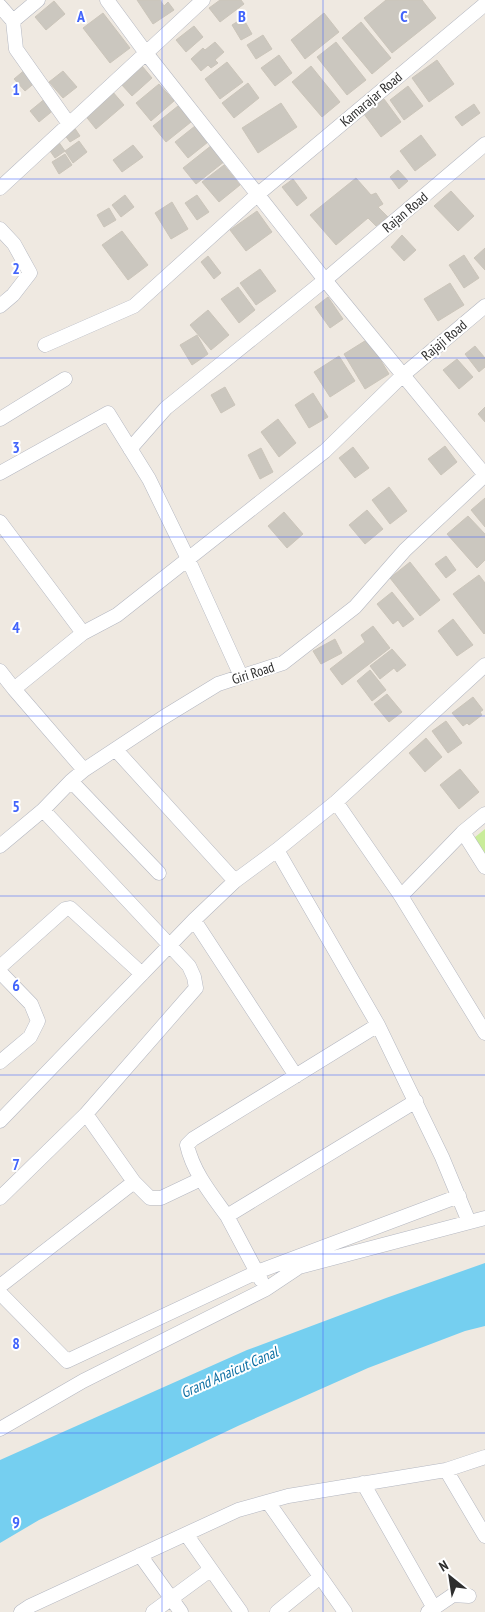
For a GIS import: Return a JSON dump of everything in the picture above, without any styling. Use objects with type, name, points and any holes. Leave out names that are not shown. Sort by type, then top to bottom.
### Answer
[{"type":"street","points":[[14,21],[38,0]]},
{"type":"street","points":[[108,0],[146,53],[257,195],[485,475]]},
{"type":"street","points":[[0,188],[203,0]]},
{"type":"street","name":"Kamarajar Road","points":[[45,345],[134,306],[257,195],[485,4]]},
{"type":"street","points":[[0,6],[14,21],[16,49],[69,124]]},
{"type":"street","name":"Rajan Road","points":[[130,449],[166,408],[325,280],[485,144]]},
{"type":"street","points":[[0,229],[14,244],[30,273],[13,295],[0,306]]},
{"type":"street","name":"Rajaji Road","points":[[14,689],[83,633],[117,615],[324,451],[403,375],[485,306]]},
{"type":"street","points":[[0,420],[65,379]]},
{"type":"street","points":[[0,473],[108,413],[149,479],[242,676]]},
{"type":"street","name":"Giri Road","points":[[0,846],[43,810],[84,770],[218,684],[283,663],[355,607],[405,550],[485,475]]},
{"type":"street","points":[[2,528],[83,633]]},
{"type":"street","points":[[0,1121],[194,920],[235,881],[278,850],[336,802],[485,665]]},
{"type":"street","points":[[0,671],[84,770]]},
{"type":"street","points":[[116,750],[235,881]]},
{"type":"street","points":[[71,781],[159,872]]},
{"type":"street","points":[[336,802],[401,896],[485,1032]]},
{"type":"street","points":[[0,1198],[86,1114],[196,988],[189,966],[43,810]]},
{"type":"street","points":[[401,896],[463,832],[485,814]]},
{"type":"street","points":[[463,832],[485,867]]},
{"type":"street","points":[[278,850],[378,1025],[416,1101],[469,1222]]},
{"type":"street","points":[[0,967],[60,913],[70,908],[142,974]]},
{"type":"street","points":[[194,920],[296,1076]]},
{"type":"street","points":[[0,972],[30,1004],[38,1021],[30,1037],[0,1062]]},
{"type":"street","points":[[266,1289],[227,1216],[201,1179],[189,1154],[187,1145],[193,1139],[378,1025]]},
{"type":"street","points":[[227,1216],[416,1101]]},
{"type":"street","points":[[86,1114],[134,1182],[150,1198],[161,1198],[201,1179]]},
{"type":"street","points":[[0,1286],[134,1182]]},
{"type":"street","points":[[0,1293],[68,1361],[257,1272],[459,1196]]},
{"type":"street","points":[[0,1430],[84,1381],[266,1289],[299,1267],[485,1218]]},
{"type":"street","points":[[28,1610],[140,1555],[238,1510],[288,1496],[446,1470],[485,1457]]},
{"type":"street","points":[[446,1470],[485,1536]]},
{"type":"street","points":[[363,1483],[431,1610],[453,1595],[469,1596]]},
{"type":"street","points":[[268,1502],[345,1612]]},
{"type":"street","points":[[186,1534],[241,1612]]},
{"type":"street","points":[[140,1555],[181,1612]]},
{"type":"street","points":[[153,1612],[210,1570]]},
{"type":"street","points":[[277,1612],[320,1577]]},
{"type":"green space","points":[[485,829],[485,862],[469,842]]},
{"type":"water","name":"Grand Anaicut Canal","points":[[485,1263],[485,1326],[465,1331],[368,1368],[240,1425],[39,1520],[0,1543],[0,1460],[247,1350]]},
{"type":"building","points":[[137,0],[160,0],[164,6],[168,2],[174,10],[153,24]]},
{"type":"building","points":[[220,0],[241,0],[244,4],[220,22],[209,8]]},
{"type":"building","points":[[386,0],[422,0],[436,18],[392,53],[364,18]]},
{"type":"building","points":[[54,1],[65,14],[46,30],[35,17]]},
{"type":"building","points":[[103,13],[130,48],[110,63],[83,28]]},
{"type":"building","points":[[324,13],[339,32],[305,59],[291,40]]},
{"type":"building","points":[[243,18],[252,34],[241,40],[232,25]]},
{"type":"building","points":[[361,22],[391,58],[372,74],[342,38]]},
{"type":"building","points":[[194,26],[203,37],[186,52],[176,40]]},
{"type":"building","points":[[263,35],[272,49],[256,59],[247,45]]},
{"type":"building","points":[[215,42],[224,52],[215,60],[218,63],[211,68],[208,65],[201,71],[191,59],[203,48],[205,50]]},
{"type":"building","points":[[336,42],[366,80],[347,95],[317,57]]},
{"type":"building","points":[[279,55],[292,73],[275,86],[261,68]]},
{"type":"building","points":[[437,60],[454,84],[429,102],[412,78]]},
{"type":"building","points":[[227,62],[243,82],[220,99],[205,79]]},
{"type":"building","points":[[142,66],[152,78],[132,96],[121,84]]},
{"type":"building","points":[[311,66],[340,102],[322,117],[292,82]]},
{"type":"building","points":[[27,68],[38,80],[25,91],[14,79]]},
{"type":"building","points":[[63,71],[77,87],[63,98],[49,82]]},
{"type":"building","points":[[248,83],[259,98],[234,118],[222,103]]},
{"type":"building","points":[[159,84],[174,101],[151,121],[136,103]]},
{"type":"building","points":[[408,86],[423,106],[404,120],[390,100]]},
{"type":"building","points":[[112,91],[124,105],[96,129],[84,114]]},
{"type":"building","points":[[52,93],[61,104],[39,122],[30,111]]},
{"type":"building","points":[[384,99],[401,122],[381,137],[364,114]]},
{"type":"building","points":[[281,103],[297,127],[258,153],[242,128]]},
{"type":"building","points":[[474,104],[480,113],[462,126],[455,117]]},
{"type":"building","points":[[178,106],[191,122],[166,142],[153,126]]},
{"type":"building","points":[[195,126],[208,142],[188,158],[175,142]]},
{"type":"building","points":[[74,127],[80,136],[70,142],[64,134]]},
{"type":"building","points":[[421,135],[436,155],[415,171],[400,151]]},
{"type":"building","points":[[58,141],[65,151],[55,158],[48,148]]},
{"type":"building","points":[[79,141],[87,152],[73,163],[65,151]]},
{"type":"building","points":[[133,145],[143,157],[122,172],[113,160]]},
{"type":"building","points":[[212,145],[225,161],[196,184],[183,168]]},
{"type":"building","points":[[65,154],[72,165],[59,174],[52,162]]},
{"type":"building","points":[[224,165],[240,185],[219,202],[202,182]]},
{"type":"building","points":[[398,170],[408,181],[399,189],[390,177]]},
{"type":"building","points":[[356,178],[371,195],[376,193],[383,204],[378,207],[388,217],[376,226],[368,218],[336,245],[310,215]]},
{"type":"building","points":[[293,179],[307,198],[297,206],[282,187]]},
{"type":"building","points":[[451,191],[474,216],[458,231],[434,206]]},
{"type":"building","points":[[125,195],[134,207],[121,217],[112,205]]},
{"type":"building","points":[[197,195],[209,212],[197,220],[185,203]]},
{"type":"building","points":[[172,202],[188,229],[171,239],[155,213]]},
{"type":"building","points":[[109,208],[116,220],[104,227],[97,215]]},
{"type":"building","points":[[257,211],[272,232],[246,251],[230,230]]},
{"type":"building","points":[[122,231],[148,265],[128,280],[102,245]]},
{"type":"building","points":[[402,235],[416,250],[404,261],[391,247]]},
{"type":"building","points":[[485,248],[485,270],[474,258]]},
{"type":"building","points":[[464,255],[479,278],[464,288],[449,265]]},
{"type":"building","points":[[208,256],[221,273],[214,279],[201,262]]},
{"type":"building","points":[[260,269],[276,291],[256,305],[240,283]]},
{"type":"building","points":[[450,283],[464,305],[438,321],[424,299]]},
{"type":"building","points":[[238,287],[255,310],[239,323],[221,299]]},
{"type":"building","points":[[328,297],[343,319],[330,328],[315,307]]},
{"type":"building","points":[[208,310],[229,335],[211,350],[190,325]]},
{"type":"building","points":[[197,335],[208,354],[192,365],[180,345]]},
{"type":"building","points":[[368,339],[389,374],[365,389],[344,354]]},
{"type":"building","points":[[475,346],[485,358],[485,367],[479,372],[465,354]]},
{"type":"building","points":[[339,356],[355,381],[330,397],[314,372]]},
{"type":"building","points":[[457,359],[473,377],[459,389],[443,370]]},
{"type":"building","points":[[225,387],[235,405],[221,413],[211,395]]},
{"type":"building","points":[[313,393],[328,417],[309,428],[295,405]]},
{"type":"building","points":[[485,407],[485,422],[478,414]]},
{"type":"building","points":[[278,419],[296,443],[279,457],[261,432]]},
{"type":"building","points":[[445,446],[457,462],[441,475],[428,459]]},
{"type":"building","points":[[353,447],[369,468],[355,478],[339,458]]},
{"type":"building","points":[[261,448],[273,472],[260,479],[248,455]]},
{"type":"building","points":[[389,487],[407,511],[390,524],[372,500]]},
{"type":"building","points":[[485,498],[485,527],[471,510]]},
{"type":"building","points":[[367,510],[383,529],[365,544],[349,525]]},
{"type":"building","points":[[284,512],[303,534],[287,548],[268,526]]},
{"type":"building","points":[[468,516],[485,534],[485,560],[477,568],[447,534]]},
{"type":"building","points":[[446,556],[456,570],[446,578],[435,564]]},
{"type":"building","points":[[410,562],[440,600],[420,616],[390,578]]},
{"type":"building","points":[[479,575],[485,583],[484,634],[453,594]]},
{"type":"building","points":[[392,592],[414,619],[403,627],[398,620],[393,624],[377,604]]},
{"type":"building","points":[[453,619],[473,645],[457,656],[438,631]]},
{"type":"building","points":[[373,626],[390,648],[342,685],[330,669],[365,642],[361,635]]},
{"type":"building","points":[[335,639],[342,653],[321,664],[313,651]]},
{"type":"building","points":[[392,649],[406,665],[397,672],[394,668],[380,679],[370,666]]},
{"type":"building","points":[[370,670],[386,690],[372,701],[357,681]]},
{"type":"building","points":[[387,694],[402,712],[389,722],[374,704]]},
{"type":"building","points":[[473,697],[483,710],[480,712],[482,715],[469,725],[467,723],[463,726],[452,713]]},
{"type":"building","points":[[446,721],[462,743],[448,753],[432,731]]},
{"type":"building","points":[[426,738],[442,757],[425,772],[409,753]]},
{"type":"building","points":[[460,769],[479,792],[459,809],[440,785]]}]
